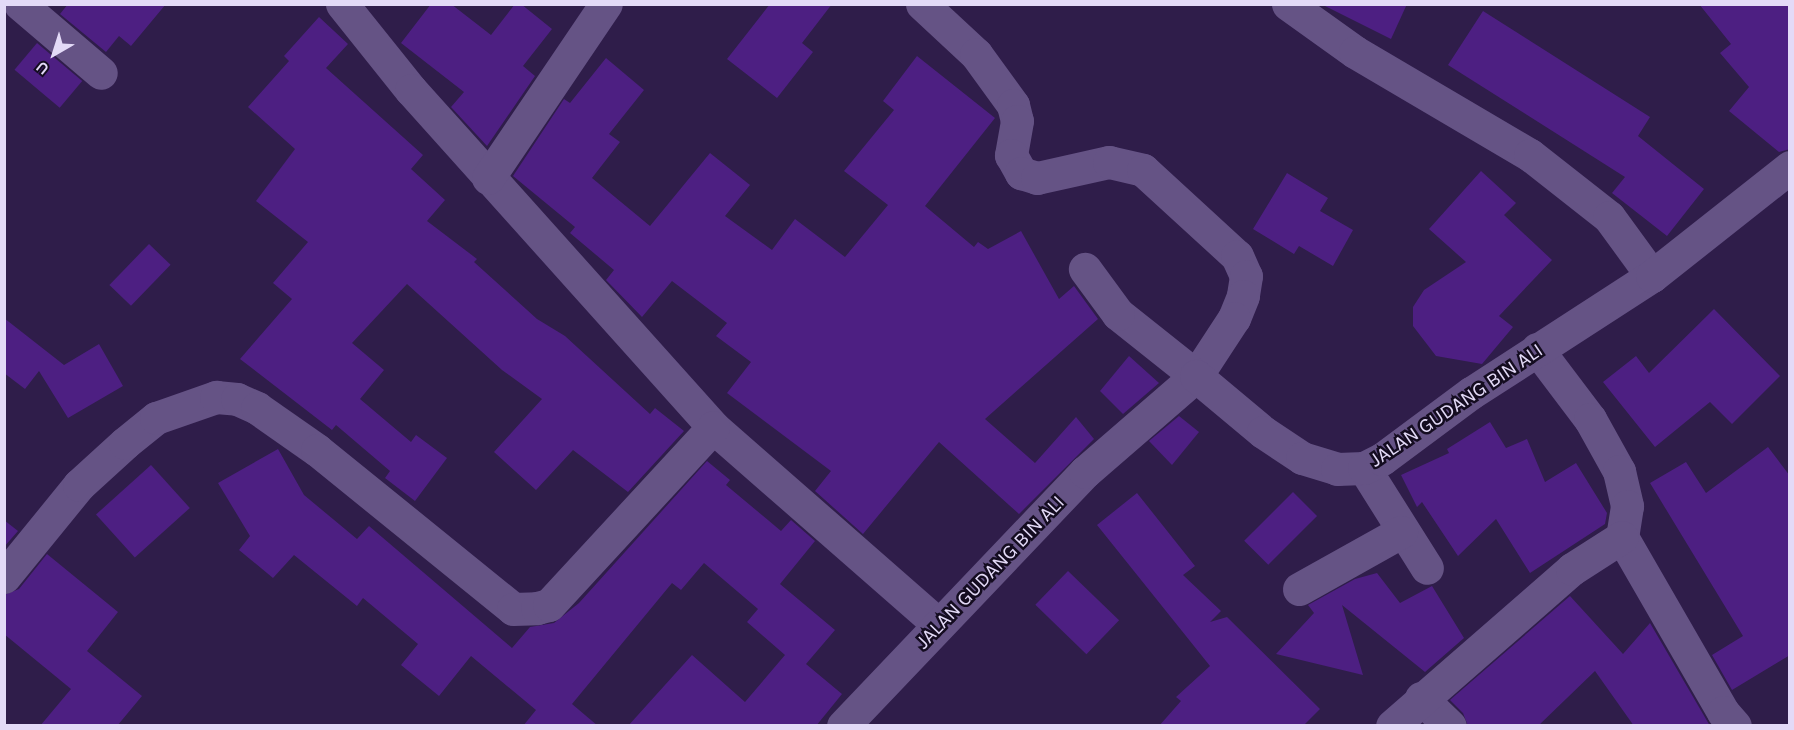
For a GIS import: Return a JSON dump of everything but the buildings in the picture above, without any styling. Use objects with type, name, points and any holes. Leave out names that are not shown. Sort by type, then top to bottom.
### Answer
[{"type":"street","points":[[20,4],[101,73]]},
{"type":"street","points":[[342,4],[488,178],[713,427],[939,625]]},
{"type":"street","points":[[488,178],[606,4]]},
{"type":"street","points":[[922,4],[976,54],[1013,105],[1017,122],[1011,155],[1021,173],[1037,178],[1109,162],[1143,170],[1237,256],[1246,276],[1243,296],[1234,318],[1196,376],[1118,314],[1085,269]]},
{"type":"street","points":[[1288,4],[1355,52],[1530,155],[1609,217],[1652,276]]},
{"type":"street","name":"JALAN GUDANG BIN ALI","points":[[843,726],[1085,472],[1196,376],[1263,432],[1302,458],[1337,469],[1364,468],[1382,459],[1537,349],[1652,276],[1790,166]]},
{"type":"street","points":[[1537,349],[1590,418],[1619,471],[1627,506],[1622,537],[1723,712],[1735,726]]},
{"type":"street","points":[[4,577],[79,485],[125,443],[156,418],[216,397],[237,399],[257,408],[317,450],[513,609],[537,608],[549,605],[713,427]]},
{"type":"street","points":[[1364,468],[1401,532],[1427,568]]},
{"type":"street","points":[[1299,589],[1401,532]]},
{"type":"street","points":[[1392,726],[1421,698],[1572,569],[1622,537]]},
{"type":"street","points":[[1421,698],[1450,726]]}]
